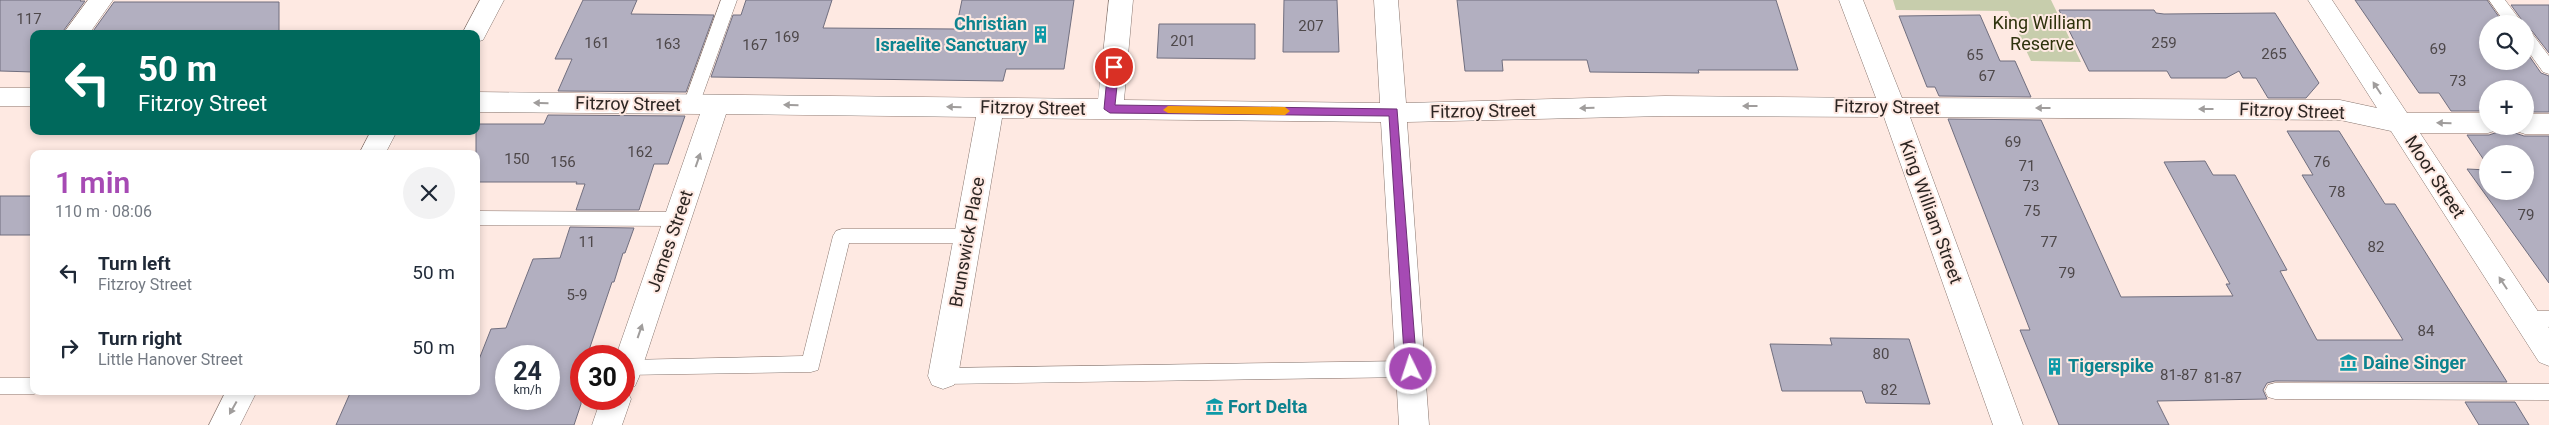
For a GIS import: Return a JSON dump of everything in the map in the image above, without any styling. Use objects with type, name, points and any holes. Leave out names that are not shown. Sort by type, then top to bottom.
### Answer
[{"type":"street","points":[[78,30],[101,0]]},
{"type":"street","points":[[476,30],[492,0]]},
{"type":"street","points":[[1110,109],[1121,0]]},
{"type":"street","points":[[1386,0],[1414,425]]},
{"type":"street","name":"King William Street","points":[[1851,0],[1893,107],[2008,425]]},
{"type":"street","name":"Moor Street","points":[[2320,0],[2400,123],[2538,319],[2549,353]]},
{"type":"street","points":[[0,97],[30,95]]},
{"type":"street","name":"Fitzroy Street","points":[[480,102],[1442,113],[1665,106],[2340,110],[2400,123],[2479,124]]},
{"type":"street","name":"James Street","points":[[635,345],[678,219],[704,104]]},
{"type":"street","name":"Brunswick Place","points":[[943,376],[992,107]]},
{"type":"street","points":[[2534,124],[2549,124]]},
{"type":"street","points":[[374,150],[382,135]]},
{"type":"street","points":[[224,425],[240,395]]},
{"type":"street","points":[[607,425],[612,410]]},
{"type":"lane","points":[[704,104],[729,0]]},
{"type":"lane","points":[[2497,0],[2509,15]]},
{"type":"lane","points":[[2534,48],[2549,68]]},
{"type":"lane","points":[[480,218],[678,219]]},
{"type":"lane","points":[[635,373],[811,364],[842,236],[968,236]]},
{"type":"lane","points":[[943,376],[1411,369]]},
{"type":"lane","points":[[0,386],[30,386]]},
{"type":"lane","points":[[2275,390],[2549,392]]},
{"type":"green space","name":"King William Reserve","points":[[1893,0],[2051,0],[2081,62],[2031,61],[2008,11],[1896,10]]},
{"type":"building","points":[[0,0],[85,1],[64,30],[30,30],[30,72],[0,71]]},
{"type":"building","points":[[583,0],[637,0],[631,14],[714,15],[686,92],[558,91],[572,59],[555,59]]},
{"type":"building","points":[[746,0],[832,0],[823,28],[956,29],[962,0],[1074,0],[1064,69],[1006,69],[1003,81],[711,77],[733,15],[741,15]]},
{"type":"building","points":[[1284,0],[1337,0],[1339,52],[1283,52]]},
{"type":"building","points":[[1457,0],[1776,0],[1798,70],[1698,70],[1699,73],[1590,72],[1587,60],[1502,60],[1503,71],[1465,71]]},
{"type":"building","points":[[2355,0],[2487,0],[2498,15],[2479,15],[2479,70],[2534,70],[2534,63],[2541,73],[2549,76],[2549,112],[2534,112],[2534,80],[2479,80],[2479,111],[2451,111],[2439,93],[2419,93]]},
{"type":"building","points":[[114,2],[279,2],[279,30],[94,30]]},
{"type":"building","points":[[2511,5],[2549,5],[2549,53],[2534,34],[2534,15],[2518,15]]},
{"type":"building","points":[[2059,10],[2154,10],[2156,13],[2164,14],[2275,13],[2319,83],[2306,98],[2268,98],[2256,78],[2243,78],[2239,71],[2226,78],[2171,78],[2167,71],[2089,71]]},
{"type":"building","points":[[1980,15],[2000,61],[2015,61],[2031,97],[1939,96],[1935,87],[1927,87],[1899,16]]},
{"type":"building","points":[[1159,24],[1255,24],[1255,59],[1157,58]]},
{"type":"building","points":[[548,115],[685,116],[668,164],[654,164],[639,210],[576,210],[585,184],[576,184],[577,182],[480,182],[480,150],[476,150],[476,135],[480,135],[480,124],[544,124]]},
{"type":"building","points":[[1948,119],[2041,120],[2121,297],[2233,296],[2226,284],[2230,284],[2164,162],[2205,161],[2213,175],[2235,175],[2287,270],[2280,271],[2317,340],[2403,340],[2302,175],[2313,175],[2287,131],[2339,131],[2385,204],[2395,204],[2507,382],[2275,381],[2267,383],[2263,390],[2267,399],[2157,401],[2169,425],[2059,425],[2020,330],[2030,330]]},
{"type":"building","points":[[2467,135],[2549,136],[2549,283],[2489,200],[2534,200],[2534,145],[2479,145],[2479,153]]},
{"type":"building","points":[[2467,169],[2479,170],[2479,186]]},
{"type":"building","points":[[0,196],[30,196],[30,235],[0,235]]},
{"type":"building","points":[[570,227],[634,228],[625,253],[623,253],[614,282],[612,282],[591,345],[570,345],[570,410],[579,410],[574,425],[336,425],[349,395],[480,395],[480,357],[491,329],[506,328],[533,259],[560,258]]},
{"type":"building","points":[[1830,338],[1909,339],[1930,404],[1866,403],[1862,391],[1782,391],[1770,344],[1832,345]]},
{"type":"building","points":[[2465,402],[2515,402],[2529,425],[2479,425]]},
{"type":"slow traffic","points":[[1168,110],[1285,111]]},
{"type":"place","name":"Christian Israelite Sanctuary","points":[[1041,34]]},
{"type":"place","name":"Daine Singer","points":[[2349,363]]},
{"type":"place","name":"Tigerspike","points":[[2054,366]]},
{"type":"place","name":"Fort Delta","points":[[1214,407]]},
{"type":"route","points":[[1114,67],[1110,109],[1394,112],[1411,369]]}]
